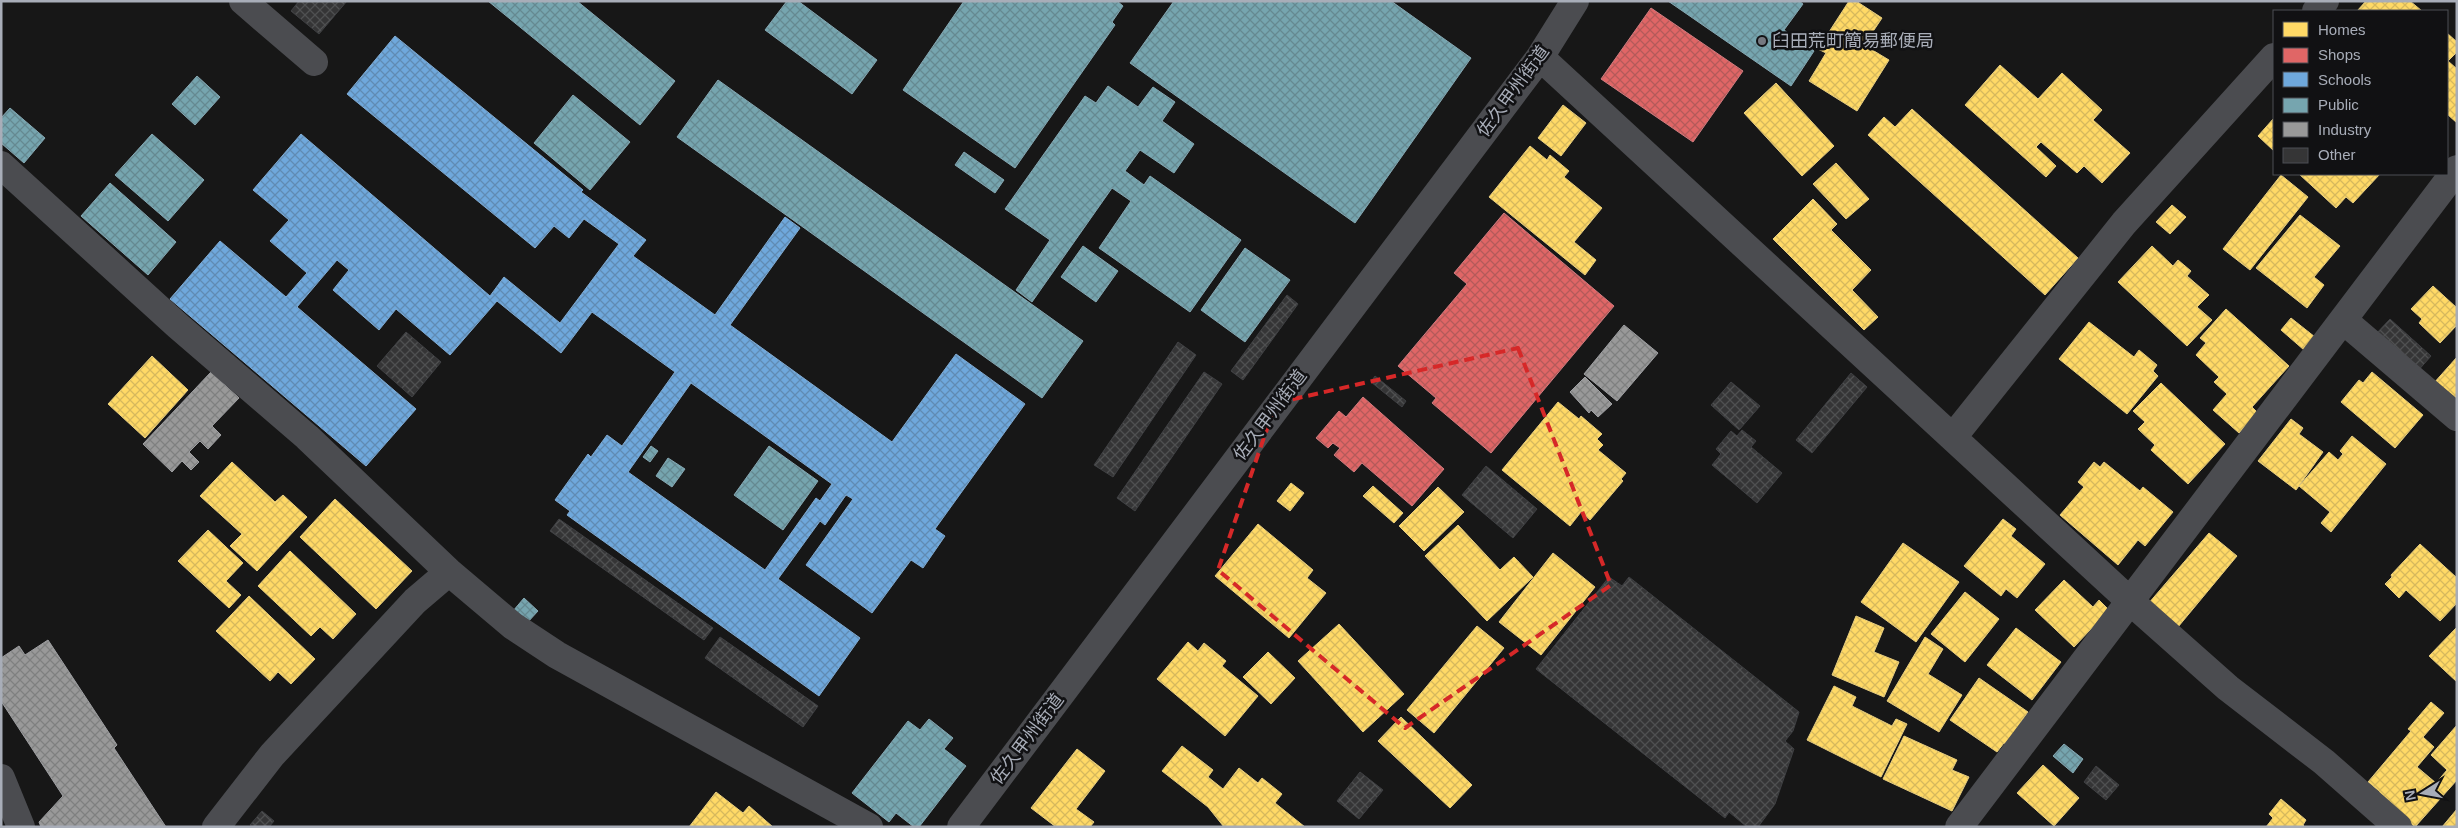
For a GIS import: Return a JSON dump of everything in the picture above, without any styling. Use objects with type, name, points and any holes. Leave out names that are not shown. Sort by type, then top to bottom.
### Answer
[{"type":"street","points":[[243,1],[314,62]]},
{"type":"street","name":"佐久甲州街道","points":[[961,827],[1540,57],[1575,1]]},
{"type":"street","points":[[1540,57],[2131,602],[2228,688],[2324,762],[2398,827]]},
{"type":"street","points":[[1953,438],[2124,223],[2273,58]]},
{"type":"street","points":[[1,165],[178,326],[307,436],[449,572],[513,626],[557,655],[869,827]]},
{"type":"street","points":[[1959,827],[2457,169]]},
{"type":"street","points":[[2343,320],[2457,417]]},
{"type":"street","points":[[216,827],[272,755],[415,601],[449,572]]},
{"type":"street","points":[[1,778],[21,827]]},
{"type":"highlighted area","points":[[1518,348],[1611,585],[1405,728],[1218,570],[1276,403]]},
{"type":"building: Homes","points":[[1849,1],[1856,1],[1882,18],[1864,45],[1889,60],[1857,111],[1809,81],[1826,53],[1818,49]]},
{"type":"building: Homes","points":[[2366,1],[2410,1],[2421,10],[2358,10]]},
{"type":"building: Homes","points":[[2448,34],[2457,42],[2457,52],[2448,61]]},
{"type":"building: Homes","points":[[2448,61],[2457,69],[2457,123],[2448,115]]},
{"type":"building: Homes","points":[[2000,65],[2038,99],[2062,73],[2102,110],[2093,120],[2130,153],[2102,183],[2084,166],[2077,173],[2041,142],[2036,147],[2056,166],[2046,177],[1965,105]]},
{"type":"building: Homes","points":[[1776,83],[1834,146],[1802,176],[1744,113]]},
{"type":"building: Homes","points":[[1563,105],[1586,123],[1561,156],[1538,138]]},
{"type":"building: Homes","points":[[1912,109],[2078,258],[2045,295],[1868,135],[1884,117],[1895,127]]},
{"type":"building: Homes","points":[[2273,119],[2273,150],[2258,136]]},
{"type":"building: Homes","points":[[1530,146],[1547,160],[1550,155],[1569,171],[1564,177],[1602,208],[1574,242],[1596,260],[1585,275],[1489,197]]},
{"type":"building: Homes","points":[[1836,163],[1869,199],[1846,219],[1813,184]]},
{"type":"building: Homes","points":[[2281,175],[2308,197],[2250,270],[2223,249]]},
{"type":"building: Homes","points":[[2300,175],[2379,175],[2353,203],[2346,197],[2336,208]]},
{"type":"building: Homes","points":[[1813,199],[1837,224],[1831,230],[1871,270],[1852,290],[1878,317],[1864,330],[1773,239]]},
{"type":"building: Homes","points":[[2172,205],[2186,217],[2170,234],[2156,222]]},
{"type":"building: Homes","points":[[2300,215],[2340,246],[2314,277],[2324,285],[2307,308],[2256,268]]},
{"type":"building: Homes","points":[[2152,246],[2173,266],[2178,260],[2191,271],[2187,276],[2209,295],[2197,307],[2212,320],[2187,346],[2118,282]]},
{"type":"building: Homes","points":[[2433,286],[2457,308],[2457,325],[2440,343],[2419,323],[2422,319],[2411,309]]},
{"type":"building: Homes","points":[[2226,309],[2289,366],[2252,407],[2258,413],[2239,433],[2213,410],[2227,394],[2214,382],[2219,377],[2196,355],[2206,343],[2200,338]]},
{"type":"building: Homes","points":[[2291,318],[2315,337],[2304,350],[2281,330]]},
{"type":"building: Homes","points":[[2089,322],[2134,357],[2139,350],[2157,365],[2153,371],[2158,376],[2127,414],[2059,359]]},
{"type":"building: Homes","points":[[152,356],[188,390],[145,438],[108,404]]},
{"type":"building: Homes","points":[[2457,357],[2457,405],[2433,384]]},
{"type":"building: Homes","points":[[2372,372],[2423,415],[2395,448],[2341,402],[2359,380],[2363,383]]},
{"type":"building: Homes","points":[[2161,383],[2225,444],[2188,484],[2151,450],[2155,445],[2138,429],[2145,422],[2133,411]]},
{"type":"building: Homes","points":[[1558,402],[1579,419],[1581,416],[1602,434],[1597,439],[1603,445],[1598,450],[1626,473],[1621,479],[1623,481],[1590,520],[1581,512],[1570,526],[1502,470]]},
{"type":"building: Homes","points":[[2291,419],[2303,428],[2299,434],[2323,452],[2296,490],[2258,461]]},
{"type":"building: Homes","points":[[2352,436],[2386,464],[2331,532],[2321,523],[2330,512],[2299,486],[2329,452],[2338,460],[2343,454],[2340,451]]},
{"type":"building: Homes","points":[[232,462],[275,502],[283,495],[307,517],[257,571],[230,546],[242,534],[200,496]]},
{"type":"building: Homes","points":[[2094,462],[2100,467],[2104,462],[2140,491],[2143,487],[2173,512],[2145,546],[2138,540],[2118,565],[2060,515],[2084,487],[2078,482]]},
{"type":"building: Homes","points":[[1291,483],[1304,493],[1290,511],[1277,501]]},
{"type":"building: Homes","points":[[1373,486],[1403,513],[1394,523],[1363,496]]},
{"type":"building: Homes","points":[[1438,487],[1464,512],[1424,551],[1399,526]]},
{"type":"building: Homes","points":[[335,499],[412,571],[376,609],[300,537]]},
{"type":"building: Homes","points":[[2003,519],[2016,529],[2011,536],[2045,564],[2017,598],[2006,589],[2001,596],[1964,566]]},
{"type":"building: Homes","points":[[1258,524],[1313,570],[1307,578],[1326,593],[1289,638],[1215,576]]},
{"type":"building: Homes","points":[[1458,525],[1500,570],[1514,557],[1533,577],[1487,621],[1425,556]]},
{"type":"building: Homes","points":[[208,530],[243,563],[226,581],[241,595],[229,608],[178,561]]},
{"type":"building: Homes","points":[[2209,533],[2237,556],[2178,627],[2148,604]]},
{"type":"building: Homes","points":[[1903,543],[1959,582],[1916,642],[1861,602]]},
{"type":"building: Homes","points":[[2420,544],[2457,578],[2457,603],[2440,621],[2406,590],[2399,598],[2385,584]]},
{"type":"building: Homes","points":[[290,551],[356,614],[333,639],[320,627],[311,636],[258,586]]},
{"type":"building: Homes","points":[[1553,553],[1595,587],[1541,655],[1499,622]]},
{"type":"building: Homes","points":[[2064,580],[2093,607],[2099,600],[2109,610],[2074,647],[2035,610]]},
{"type":"building: Homes","points":[[1965,592],[1999,619],[1965,662],[1931,634]]},
{"type":"building: Homes","points":[[249,596],[315,659],[291,684],[278,672],[270,681],[216,631]]},
{"type":"building: Homes","points":[[1856,616],[1884,628],[1874,652],[1899,662],[1884,697],[1832,675]]},
{"type":"building: Homes","points":[[1339,624],[1404,694],[1363,732],[1298,661]]},
{"type":"building: Homes","points":[[1477,626],[1504,648],[1434,733],[1407,710]]},
{"type":"building: Homes","points":[[2457,627],[2457,682],[2429,656]]},
{"type":"building: Homes","points":[[2016,628],[2061,662],[2032,700],[1987,665]]},
{"type":"building: Homes","points":[[1925,637],[1943,649],[1928,674],[1962,695],[1939,732],[1887,701]]},
{"type":"building: Homes","points":[[1188,642],[1198,651],[1204,643],[1226,661],[1222,666],[1258,696],[1225,736],[1157,679]]},
{"type":"building: Homes","points":[[1268,652],[1295,678],[1271,704],[1243,677]]},
{"type":"building: Homes","points":[[1979,678],[2028,712],[2006,744],[2004,743],[1997,752],[1950,720]]},
{"type":"building: Homes","points":[[1834,686],[1856,697],[1852,706],[1892,726],[1896,719],[1907,724],[1881,777],[1807,740]]},
{"type":"building: Homes","points":[[2431,702],[2444,713],[2423,737],[2434,747],[2417,767],[2436,783],[2447,770],[2431,755],[2457,725],[2457,780],[2415,827],[2378,795],[2380,792],[2368,782],[2411,731],[2408,729]]},
{"type":"building: Homes","points":[[1401,717],[1472,785],[1450,808],[1378,741]]},
{"type":"building: Homes","points":[[1904,736],[1957,760],[1952,770],[1969,777],[1952,811],[1883,779]]},
{"type":"building: Homes","points":[[1182,746],[1213,770],[1208,777],[1223,789],[1239,768],[1258,783],[1262,778],[1282,794],[1275,803],[1305,827],[1224,827],[1208,807],[1162,771]]},
{"type":"building: Homes","points":[[1077,749],[1105,771],[1076,809],[1094,822],[1090,827],[1056,827],[1031,808]]},
{"type":"building: Homes","points":[[2043,765],[2079,798],[2054,826],[2017,793]]},
{"type":"building: Homes","points":[[716,792],[743,813],[749,806],[773,827],[689,827]]},
{"type":"building: Homes","points":[[2281,799],[2306,820],[2303,825],[2305,827],[2266,827],[2273,818],[2269,814]]},
{"type":"building: Homes","points":[[2457,809],[2457,827],[2442,827]]},
{"type":"building: Shops","points":[[1651,8],[1743,71],[1693,142],[1601,79]]},
{"type":"building: Shops","points":[[1504,213],[1614,306],[1491,453],[1432,403],[1436,398],[1398,366],[1467,284],[1454,273]]},
{"type":"building: Shops","points":[[1363,397],[1444,469],[1412,506],[1362,463],[1354,472],[1334,455],[1340,448],[1333,443],[1328,448],[1316,438],[1339,411],[1346,417]]},
{"type":"building: Schools","points":[[395,36],[583,190],[581,192],[646,240],[633,256],[715,315],[785,217],[800,228],[730,325],[892,442],[956,354],[1025,404],[935,529],[945,536],[923,568],[911,560],[872,613],[806,565],[853,499],[846,495],[825,525],[820,521],[778,579],[860,638],[819,696],[567,515],[570,511],[555,500],[588,454],[591,457],[607,435],[622,446],[675,372],[592,312],[561,353],[497,301],[450,355],[396,309],[379,330],[333,290],[349,270],[337,260],[297,307],[416,409],[366,466],[170,299],[220,241],[286,297],[307,273],[270,241],[289,220],[253,190],[301,134],[490,296],[504,277],[560,323],[619,244],[584,219],[569,238],[554,226],[535,248],[347,94]],"holes":[[[691,383],[832,484],[820,501],[816,498],[765,570],[628,472]]]},
{"type":"building: Public","points":[[488,1],[577,1],[675,81],[640,125]]},
{"type":"building: Public","points":[[787,1],[798,1],[877,60],[852,94],[765,30]]},
{"type":"building: Public","points":[[964,1],[1117,1],[1123,6],[1112,22],[1115,25],[1015,168],[903,90]]},
{"type":"building: Public","points":[[1174,1],[1391,1],[1471,58],[1355,223],[1130,63]]},
{"type":"building: Public","name":"臼田荒町簡易郵便局","points":[[1668,1],[1799,1],[1803,4],[1784,30],[1814,51],[1791,86]]},
{"type":"building: Public","points":[[197,76],[220,97],[195,125],[172,104]]},
{"type":"building: Public","points":[[718,80],[1083,341],[1042,398],[677,137]]},
{"type":"building: Public","points":[[1108,86],[1138,107],[1153,87],[1175,102],[1162,121],[1194,144],[1174,173],[1140,150],[1125,171],[1144,185],[1150,176],[1241,240],[1190,312],[1099,248],[1131,201],[1112,188],[1032,302],[1016,290],[1050,240],[1005,209],[1085,96],[1096,103]]},
{"type":"building: Public","points":[[573,95],[630,142],[590,190],[534,143]]},
{"type":"building: Public","points":[[10,108],[45,138],[24,163],[1,143],[1,118]]},
{"type":"building: Public","points":[[152,134],[204,180],[168,221],[115,175]]},
{"type":"building: Public","points":[[964,152],[1004,180],[995,193],[955,165]]},
{"type":"building: Public","points":[[110,183],[176,242],[148,275],[81,216]]},
{"type":"building: Public","points":[[1083,246],[1118,271],[1096,302],[1061,277]]},
{"type":"building: Public","points":[[1245,248],[1290,280],[1245,342],[1201,310]]},
{"type":"building: Public","points":[[651,446],[658,451],[650,462],[643,457]]},
{"type":"building: Public","points":[[769,446],[818,481],[783,530],[734,495]]},
{"type":"building: Public","points":[[668,458],[685,469],[672,487],[656,476]]},
{"type":"building: Public","points":[[524,598],[538,611],[527,623],[513,611]]},
{"type":"building: Public","points":[[929,719],[953,738],[944,749],[966,766],[919,827],[914,827],[896,813],[889,822],[852,793],[908,721],[920,730]]},
{"type":"building: Public","points":[[2064,744],[2083,759],[2073,773],[2053,756]]},
{"type":"building: Industry","points":[[1624,325],[1658,353],[1617,401],[1584,374]]},
{"type":"building: Industry","points":[[211,372],[239,398],[212,426],[221,435],[208,449],[200,441],[189,452],[199,462],[191,470],[182,461],[172,472],[143,444]]},
{"type":"building: Industry","points":[[1585,377],[1612,404],[1598,417],[1591,410],[1589,413],[1570,392]]},
{"type":"building: Industry","points":[[48,640],[117,745],[114,748],[166,827],[41,827],[39,822],[63,796],[1,701],[1,658],[19,646],[25,655]]},
{"type":"building: Other","points":[[299,1],[347,1],[319,34],[291,11]]},
{"type":"building: Other","points":[[1287,295],[1298,304],[1243,380],[1231,371]]},
{"type":"building: Other","points":[[2390,319],[2431,356],[2416,373],[2375,335]]},
{"type":"building: Other","points":[[406,332],[441,362],[412,397],[377,366]]},
{"type":"building: Other","points":[[1178,342],[1196,355],[1113,477],[1094,465]]},
{"type":"building: Other","points":[[1204,372],[1222,384],[1135,511],[1117,498]]},
{"type":"building: Other","points":[[1851,373],[1867,387],[1812,453],[1796,440]]},
{"type":"building: Other","points":[[1375,376],[1406,401],[1402,407],[1371,382]]},
{"type":"building: Other","points":[[1731,382],[1760,406],[1739,430],[1711,405]]},
{"type":"building: Other","points":[[1742,430],[1756,441],[1751,447],[1782,473],[1757,503],[1712,465],[1721,454],[1716,449],[1731,431],[1737,436]]},
{"type":"building: Other","points":[[1486,466],[1537,509],[1513,538],[1462,495]]},
{"type":"building: Other","points":[[559,519],[713,628],[704,640],[550,531]]},
{"type":"building: Other","points":[[1609,577],[1622,586],[1629,577],[1799,712],[1793,731],[1785,741],[1794,749],[1775,804],[1758,827],[1747,827],[1729,812],[1725,818],[1536,669]]},
{"type":"building: Other","points":[[720,637],[818,706],[803,727],[705,658]]},
{"type":"building: Other","points":[[2096,766],[2119,785],[2106,800],[2084,782]]},
{"type":"building: Other","points":[[1360,772],[1383,790],[1359,819],[1337,801]]},
{"type":"building: Other","points":[[262,811],[274,821],[269,827],[253,827],[250,825]]},
{"type":"place","name":"臼田荒町簡易郵便局","points":[[1762,41]]}]
